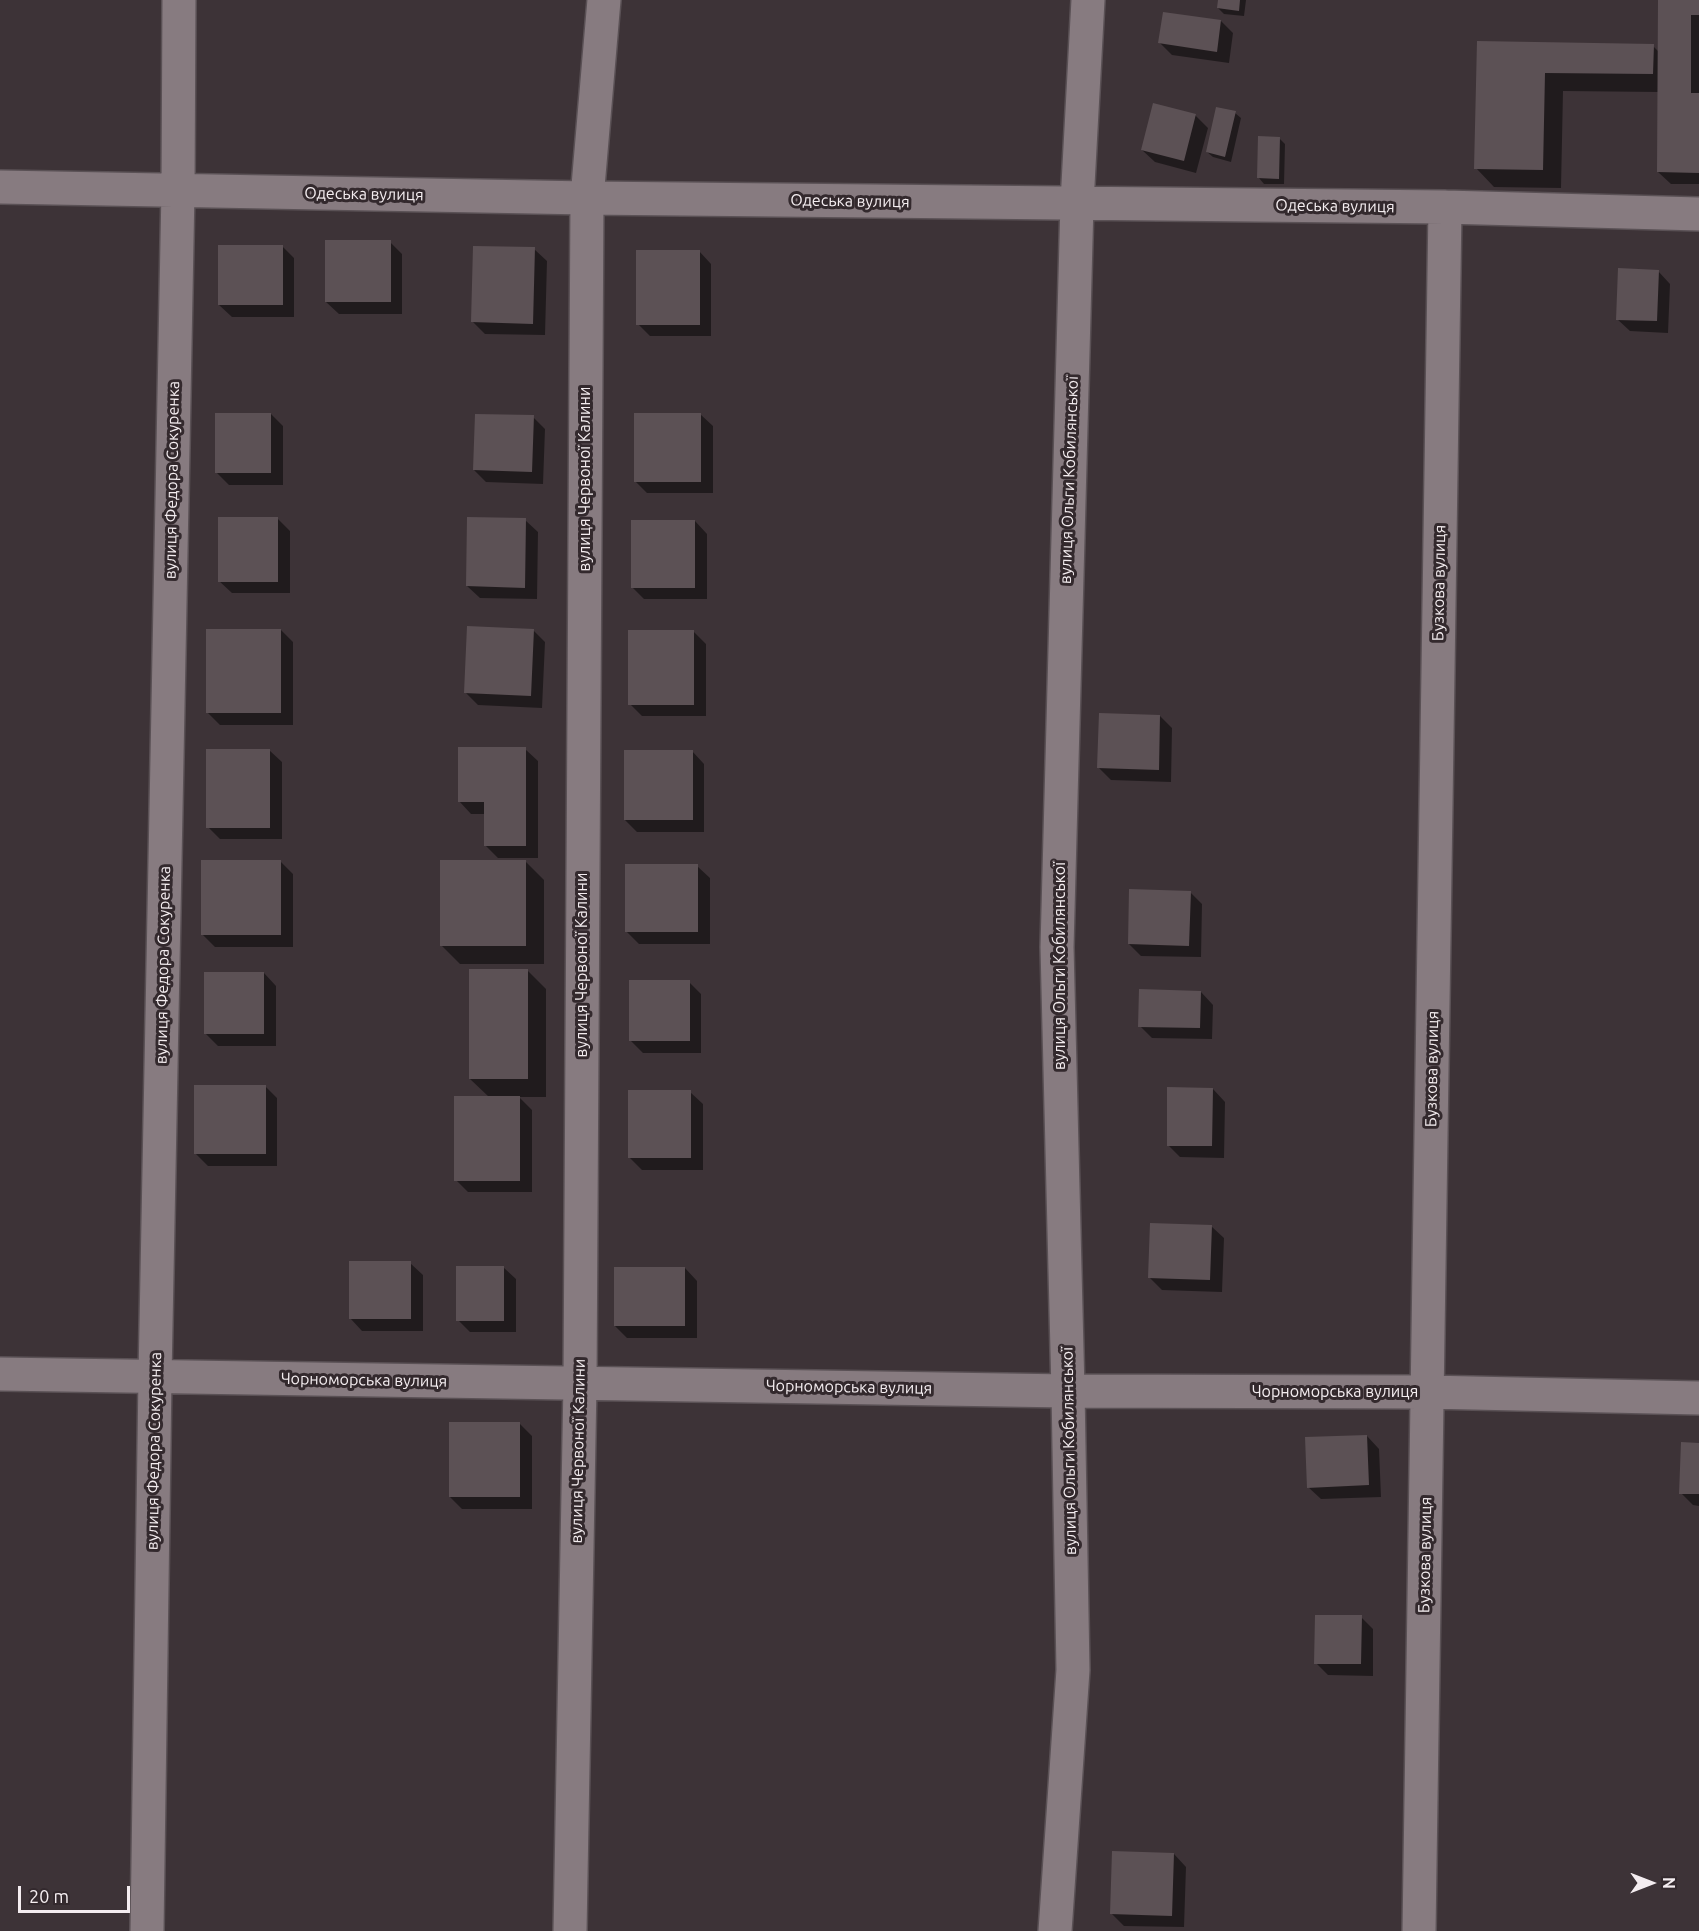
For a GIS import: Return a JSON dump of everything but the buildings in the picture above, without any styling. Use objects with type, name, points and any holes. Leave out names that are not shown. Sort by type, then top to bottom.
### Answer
[{"type":"street","name":"вулиця Федора Сокуренка","points":[[147,1931],[155,1376],[178,190],[179,0]]},
{"type":"street","name":"вулиця Червоної Калини","points":[[570,1931],[580,1383],[586,198],[604,0]]},
{"type":"street","name":"вулиця Ольги Кобилянської","points":[[1055,1931],[1073,1670],[1057,947],[1077,203],[1088,0]]},
{"type":"street","name":"Одеська вулиця","points":[[0,187],[586,198],[1445,207],[1699,214]]},
{"type":"street","name":"Бузкова вулиця","points":[[1419,1931],[1445,207]]},
{"type":"street","name":"Чорноморська вулиця","points":[[0,1374],[1068,1391],[1427,1392],[1699,1398]]}]
